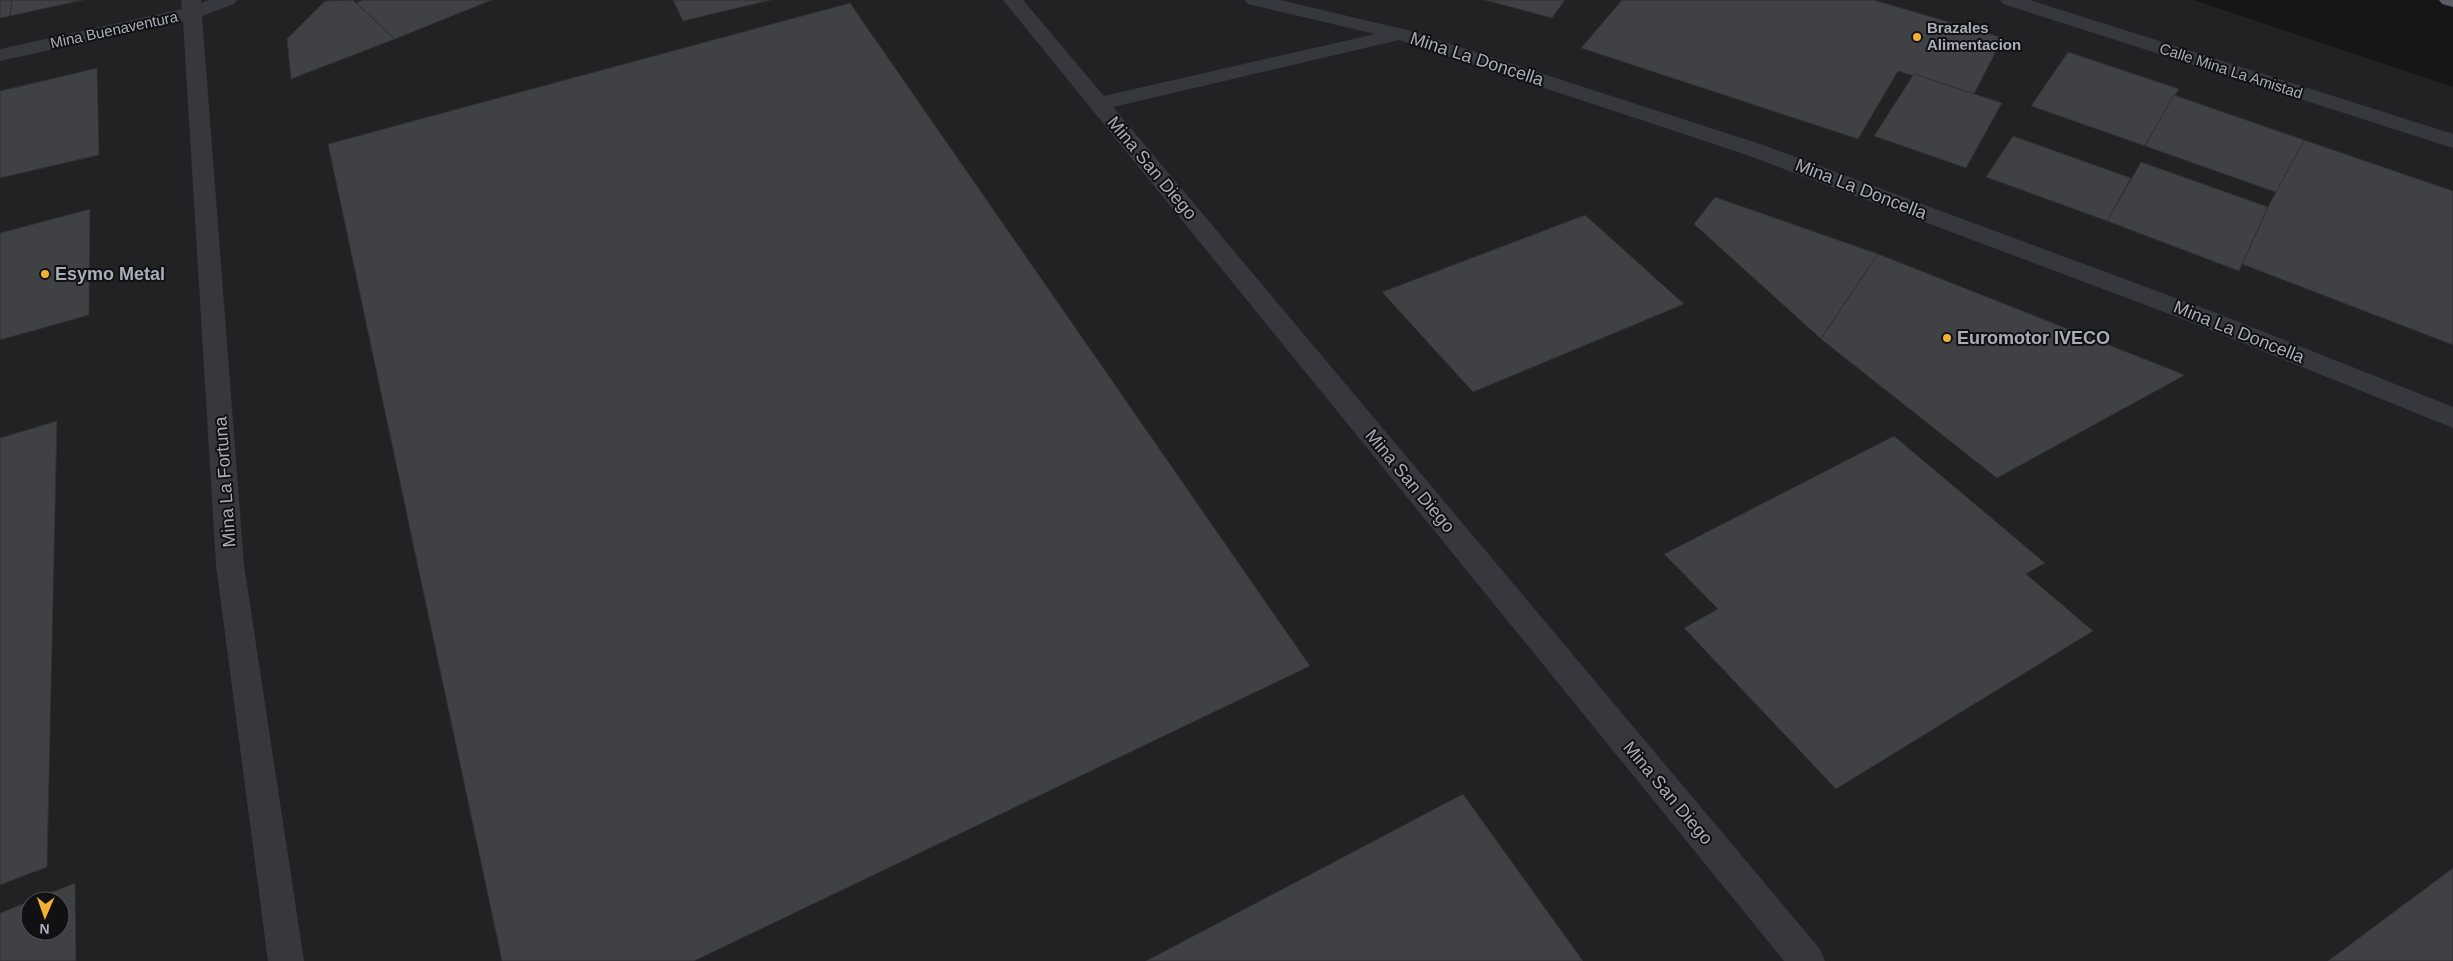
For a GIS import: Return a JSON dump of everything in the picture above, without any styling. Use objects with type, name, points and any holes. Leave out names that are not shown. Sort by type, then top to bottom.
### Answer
[{"type":"highway","points":[[2449,0],[2453,1]]},
{"type":"street","name":"Mina Buenaventura","points":[[0,55],[191,6],[227,0]]},
{"type":"street","name":"Mina San Diego","points":[[1013,0],[1807,961]]},
{"type":"street","name":"Mina La Doncella","points":[[1255,0],[1400,34],[1755,150],[2202,317],[2453,418]]},
{"type":"street","name":"Calle Mina La Amistad","points":[[2010,0],[2453,141]]},
{"type":"street","name":"Mina La Fortuna","points":[[191,6],[230,565],[286,961]]},
{"type":"street","points":[[1099,104],[1400,34]]},
{"type":"shaded area","points":[[0,0],[2194,0],[2453,87],[2453,961],[0,961]]},
{"type":"building","points":[[0,0],[12,0],[10,16],[0,18]]},
{"type":"building","points":[[12,0],[83,0],[10,16]]},
{"type":"building","points":[[353,0],[395,39],[291,79],[287,39],[325,1]]},
{"type":"building","points":[[363,0],[492,0],[395,39],[356,3]]},
{"type":"building","points":[[673,0],[771,0],[683,21]]},
{"type":"building","points":[[1484,0],[1565,0],[1552,18]]},
{"type":"building","points":[[1622,0],[1874,0],[2003,38],[1974,94],[1898,71],[1858,139],[1581,48]]},
{"type":"building","points":[[850,3],[1310,666],[694,961],[502,961],[328,144]]},
{"type":"building","points":[[2068,52],[2179,89],[2145,146],[2031,106]]},
{"type":"building","points":[[97,68],[99,155],[0,178],[0,91]]},
{"type":"building","points":[[1914,74],[2002,103],[1966,168],[1874,136]]},
{"type":"building","points":[[2174,95],[2304,140],[2278,193],[2145,146]]},
{"type":"building","points":[[2013,136],[2131,178],[2107,221],[1986,177]]},
{"type":"building","points":[[2304,140],[2453,191],[2453,345],[2242,264],[2268,207]]},
{"type":"building","points":[[2141,162],[2268,207],[2239,271],[2107,221]]},
{"type":"building","points":[[1715,197],[1878,254],[1821,339],[1694,224]]},
{"type":"building","name":"Esymo Metal","points":[[90,209],[89,315],[0,340],[0,233]]},
{"type":"building","points":[[1585,215],[1684,304],[1473,392],[1382,292]]},
{"type":"building","points":[[1878,254],[2185,375],[1997,478],[1821,339]]},
{"type":"building","points":[[57,421],[47,867],[0,885],[0,438]]},
{"type":"building","points":[[1894,436],[2045,563],[2026,574],[2093,631],[1836,789],[1684,628],[1718,609],[1664,554]]},
{"type":"building","points":[[1463,794],[1583,961],[1146,961]]},
{"type":"building","points":[[2453,868],[2453,961],[2328,961]]},
{"type":"building","points":[[75,883],[76,961],[0,961],[0,913],[20,905],[20,941],[70,941],[70,891],[55,891]]},
{"type":"place","name":"Brazales Alimentacion","points":[[1917,37]]},
{"type":"place","name":"Esymo Metal","points":[[45,274]]},
{"type":"place","name":"Euromotor IVECO","points":[[1947,338]]}]
